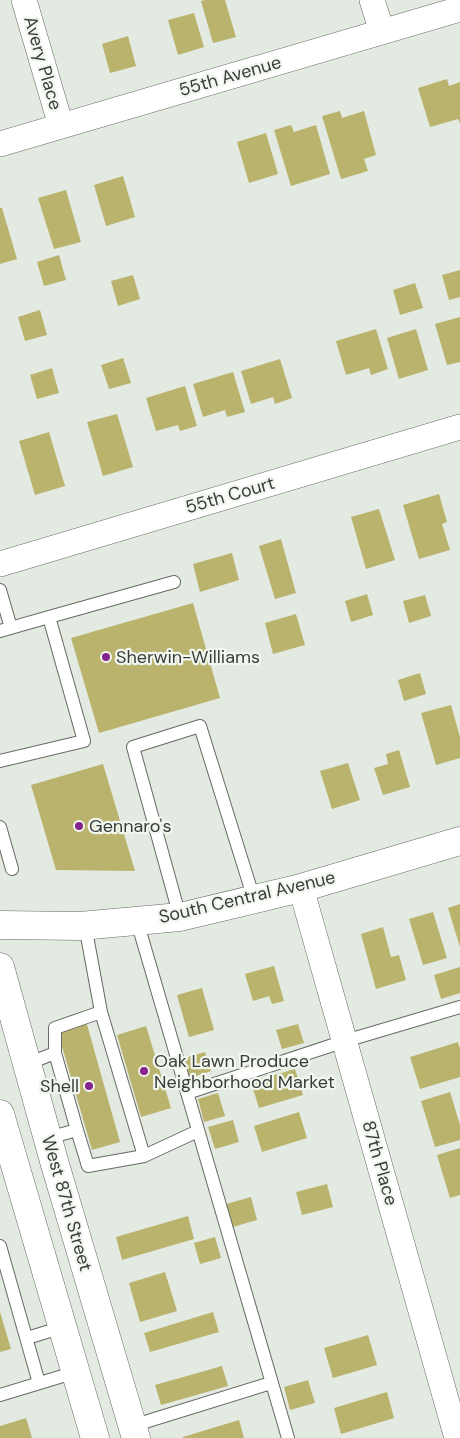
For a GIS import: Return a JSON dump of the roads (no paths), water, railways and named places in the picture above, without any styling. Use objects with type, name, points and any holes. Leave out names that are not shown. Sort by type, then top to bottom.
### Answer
[{"type":"main road","name":"South Central Avenue","points":[[0,925],[85,925],[180,917],[301,888],[460,841]]},
{"type":"main road","name":"West 87th Street","points":[[0,967],[134,1432]]},
{"type":"main road","points":[[0,1114],[8,1172],[63,1327],[95,1438]]},
{"type":"street","name":"Avery Place","points":[[24,0],[61,126]]},
{"type":"street","points":[[372,0],[382,32]]},
{"type":"street","name":"55th Avenue","points":[[0,144],[460,9]]},
{"type":"street","name":"55th Court","points":[[0,564],[460,427]]},
{"type":"street","name":"87th Place","points":[[301,888],[457,1438]]},
{"type":"lane","points":[[0,590],[6,629],[174,582]]},
{"type":"lane","points":[[0,761],[84,741],[49,617]]},
{"type":"lane","points":[[180,917],[133,747],[200,726],[254,899]]},
{"type":"lane","points":[[0,826],[12,869]]},
{"type":"lane","points":[[137,921],[288,1438]]},
{"type":"lane","points":[[85,925],[101,1012],[144,1156]]},
{"type":"lane","points":[[187,1093],[345,1041],[460,1007]]},
{"type":"lane","points":[[101,1012],[55,1028],[55,1053],[88,1166],[144,1156],[198,1131]]},
{"type":"lane","points":[[27,1064],[55,1053]]},
{"type":"lane","points":[[48,1138],[78,1130]]},
{"type":"lane","points":[[0,1246],[39,1383]]},
{"type":"lane","points":[[27,1338],[63,1327]]},
{"type":"lane","points":[[0,1396],[76,1372]]},
{"type":"lane","points":[[134,1432],[272,1383]]},
{"type":"place","name":"Sherwin-Williams","points":[[106,657]]},
{"type":"place","name":"Gennaro's","points":[[79,826]]},
{"type":"place","name":"Oak Lawn Produce Neighborhood Market","points":[[144,1071]]},
{"type":"place","name":"Shell","points":[[89,1086]]}]
